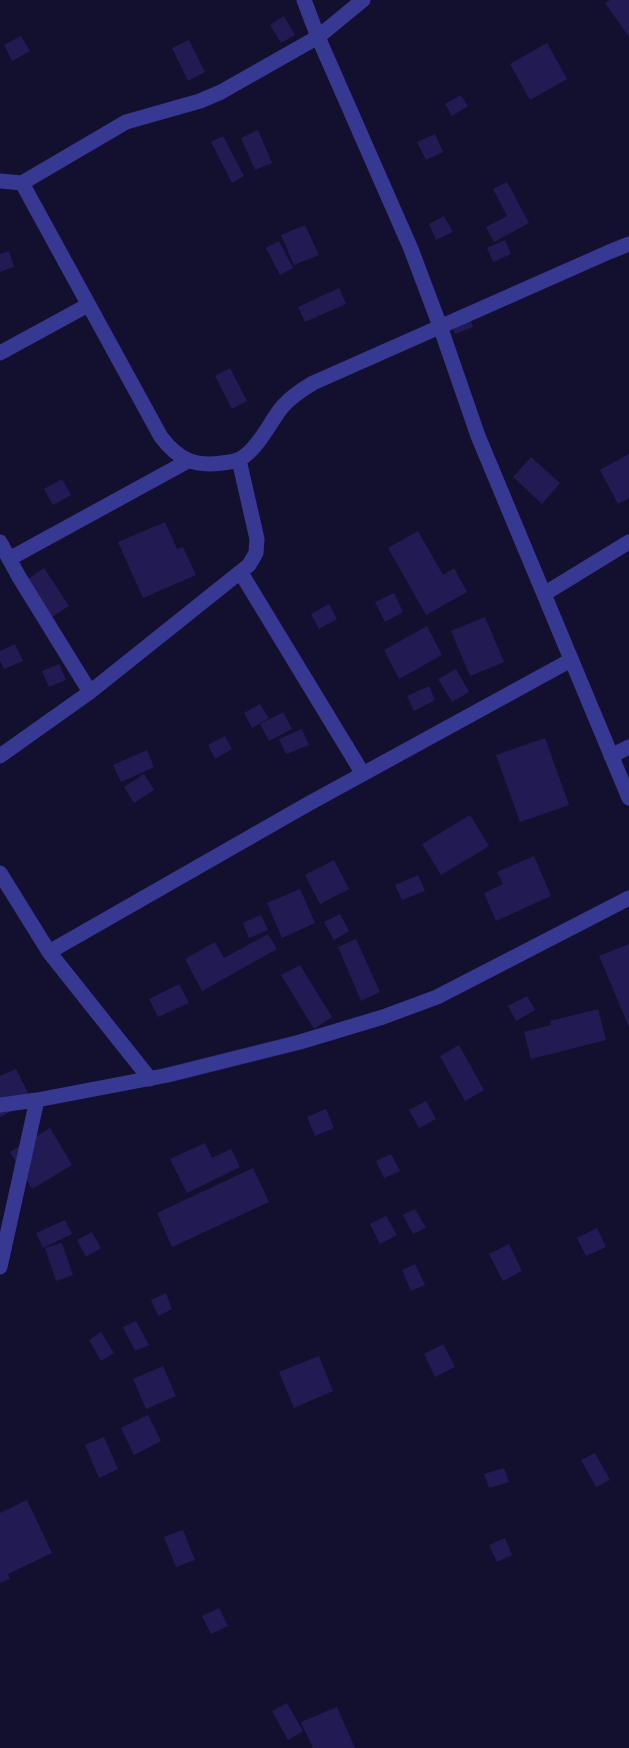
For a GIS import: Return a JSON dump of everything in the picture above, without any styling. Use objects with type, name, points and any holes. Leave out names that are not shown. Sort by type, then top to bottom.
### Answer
[{"type":"street","points":[[304,0],[411,249],[478,436],[629,798]]},
{"type":"street","points":[[0,181],[22,183],[126,122],[200,101],[220,92],[318,37],[363,0]]},
{"type":"street","points":[[22,183],[161,437],[171,450],[188,461],[207,465],[239,460],[249,453],[284,405],[298,392],[313,383],[629,244]]},
{"type":"street","points":[[0,353],[88,305]]},
{"type":"street","points":[[0,756],[90,692],[249,565],[256,553],[257,539],[239,460]]},
{"type":"street","points":[[9,559],[188,461]]},
{"type":"street","points":[[0,542],[90,692]]},
{"type":"street","points":[[544,594],[629,542]]},
{"type":"street","points":[[241,573],[363,774]]},
{"type":"street","points":[[49,952],[308,804],[571,660]]},
{"type":"street","points":[[611,756],[629,747]]},
{"type":"street","points":[[0,873],[49,952],[150,1079]]},
{"type":"street","points":[[0,1105],[150,1079],[300,1042],[383,1017],[437,997],[629,898]]},
{"type":"street","points":[[0,1267],[37,1100]]},
{"type":"building","points":[[610,0],[629,0],[629,37],[605,3]]},
{"type":"building","points":[[284,16],[295,35],[281,43],[270,25]]},
{"type":"building","points":[[21,36],[30,51],[12,61],[4,45]]},
{"type":"building","points":[[189,40],[205,72],[188,81],[172,48]]},
{"type":"building","points":[[547,43],[567,79],[530,100],[510,64]]},
{"type":"building","points":[[461,95],[468,106],[452,116],[445,104]]},
{"type":"building","points":[[258,130],[272,163],[255,170],[241,138]]},
{"type":"building","points":[[435,134],[443,152],[426,160],[417,142]]},
{"type":"building","points":[[223,136],[244,176],[232,183],[211,142]]},
{"type":"building","points":[[507,182],[529,223],[494,242],[486,227],[507,216],[493,189]]},
{"type":"building","points":[[444,216],[453,232],[436,240],[429,224]]},
{"type":"building","points":[[305,225],[319,255],[294,265],[281,235]]},
{"type":"building","points":[[505,240],[511,254],[493,262],[487,248]]},
{"type":"building","points":[[279,241],[293,268],[280,275],[266,248]]},
{"type":"building","points":[[9,251],[14,267],[0,272],[0,254]]},
{"type":"building","points":[[339,288],[346,304],[305,322],[298,307]]},
{"type":"building","points":[[466,309],[473,327],[455,334],[448,316]]},
{"type":"building","points":[[230,368],[247,401],[232,409],[215,376]]},
{"type":"building","points":[[629,454],[629,498],[618,504],[600,470]]},
{"type":"building","points":[[531,457],[560,483],[542,504],[513,477]]},
{"type":"building","points":[[62,479],[71,495],[53,505],[44,489]]},
{"type":"building","points":[[165,522],[177,549],[183,547],[196,575],[143,598],[118,542]]},
{"type":"building","points":[[418,531],[443,575],[454,568],[467,592],[426,615],[388,548]]},
{"type":"building","points":[[44,568],[69,606],[50,618],[25,581]]},
{"type":"building","points":[[394,593],[403,612],[385,622],[375,602]]},
{"type":"building","points":[[329,604],[337,619],[319,629],[311,614]]},
{"type":"building","points":[[485,617],[504,662],[470,676],[451,631]]},
{"type":"building","points":[[427,626],[442,655],[399,679],[384,650]]},
{"type":"building","points":[[15,644],[23,661],[4,669],[0,661],[0,651]]},
{"type":"building","points":[[59,664],[66,680],[49,687],[42,671]]},
{"type":"building","points":[[456,669],[469,692],[452,702],[438,679]]},
{"type":"building","points":[[429,686],[435,700],[414,711],[407,696]]},
{"type":"building","points":[[260,704],[269,718],[252,728],[244,713]]},
{"type":"building","points":[[283,712],[292,729],[269,741],[260,724]]},
{"type":"building","points":[[302,729],[309,745],[286,754],[279,739]]},
{"type":"building","points":[[225,736],[232,749],[215,759],[208,745]]},
{"type":"building","points":[[545,738],[569,805],[520,822],[496,755]]},
{"type":"building","points":[[147,750],[154,767],[121,782],[113,765]]},
{"type":"building","points":[[144,774],[154,790],[134,803],[124,787]]},
{"type":"building","points":[[470,815],[489,846],[441,875],[422,844]]},
{"type":"building","points":[[534,856],[551,896],[496,921],[484,893],[503,884],[497,872]]},
{"type":"building","points":[[334,860],[349,889],[320,904],[305,875]]},
{"type":"building","points":[[418,875],[425,891],[402,900],[395,885]]},
{"type":"building","points":[[300,889],[315,923],[282,938],[267,903]]},
{"type":"building","points":[[340,914],[349,931],[334,940],[324,922]]},
{"type":"building","points":[[261,915],[268,930],[249,938],[243,923]]},
{"type":"building","points":[[268,934],[277,949],[202,991],[185,959],[215,942],[224,958]]},
{"type":"building","points":[[356,939],[380,992],[361,1001],[338,947]]},
{"type":"building","points":[[629,944],[629,1027],[599,956]]},
{"type":"building","points":[[300,965],[332,1017],[314,1029],[281,975]]},
{"type":"building","points":[[179,984],[189,1003],[158,1017],[149,999]]},
{"type":"building","points":[[527,996],[535,1010],[516,1021],[508,1006]]},
{"type":"building","points":[[598,1009],[606,1040],[531,1059],[524,1032],[551,1025],[550,1021]]},
{"type":"building","points":[[459,1045],[484,1090],[465,1101],[440,1056]]},
{"type":"building","points":[[16,1069],[32,1101],[0,1117],[0,1076]]},
{"type":"building","points":[[426,1101],[436,1119],[419,1128],[409,1110]]},
{"type":"building","points":[[326,1109],[334,1128],[315,1136],[307,1117]]},
{"type":"building","points":[[50,1128],[72,1165],[32,1189],[10,1152]]},
{"type":"building","points":[[205,1143],[212,1158],[231,1149],[240,1167],[187,1193],[170,1159]]},
{"type":"building","points":[[391,1154],[400,1171],[384,1178],[376,1161]]},
{"type":"building","points":[[253,1168],[269,1202],[172,1247],[157,1213]]},
{"type":"building","points":[[415,1209],[426,1228],[413,1234],[403,1215]]},
{"type":"building","points":[[386,1216],[397,1235],[380,1244],[370,1224]]},
{"type":"building","points":[[65,1220],[72,1234],[43,1248],[36,1233]]},
{"type":"building","points":[[597,1228],[606,1247],[586,1256],[577,1238]]},
{"type":"building","points":[[92,1232],[101,1248],[86,1257],[77,1240]]},
{"type":"building","points":[[62,1243],[73,1275],[56,1281],[45,1248]]},
{"type":"building","points":[[509,1244],[522,1271],[503,1281],[489,1254]]},
{"type":"building","points":[[415,1264],[425,1285],[411,1291],[402,1270]]},
{"type":"building","points":[[166,1293],[172,1309],[158,1316],[151,1300]]},
{"type":"building","points":[[136,1321],[149,1345],[135,1351],[123,1327]]},
{"type":"building","points":[[101,1332],[114,1353],[101,1361],[89,1340]]},
{"type":"building","points":[[443,1344],[455,1367],[435,1377],[424,1354]]},
{"type":"building","points":[[319,1356],[333,1391],[294,1408],[279,1372]]},
{"type":"building","points":[[163,1366],[176,1396],[146,1409],[133,1379]]},
{"type":"building","points":[[148,1415],[161,1441],[134,1455],[121,1428]]},
{"type":"building","points":[[104,1437],[118,1469],[99,1478],[85,1445]]},
{"type":"building","points":[[595,1453],[610,1480],[596,1487],[581,1460]]},
{"type":"building","points":[[504,1468],[509,1482],[489,1488],[484,1474]]},
{"type":"building","points":[[27,1500],[52,1553],[8,1574],[10,1579],[0,1583],[0,1513]]},
{"type":"building","points":[[183,1530],[195,1560],[176,1567],[164,1537]]},
{"type":"building","points":[[505,1538],[512,1555],[497,1562],[489,1545]]},
{"type":"building","points":[[219,1608],[228,1626],[211,1634],[202,1616]]},
{"type":"building","points":[[287,1703],[303,1731],[288,1740],[272,1711]]},
{"type":"building","points":[[337,1707],[355,1748],[313,1748],[301,1722]]}]
